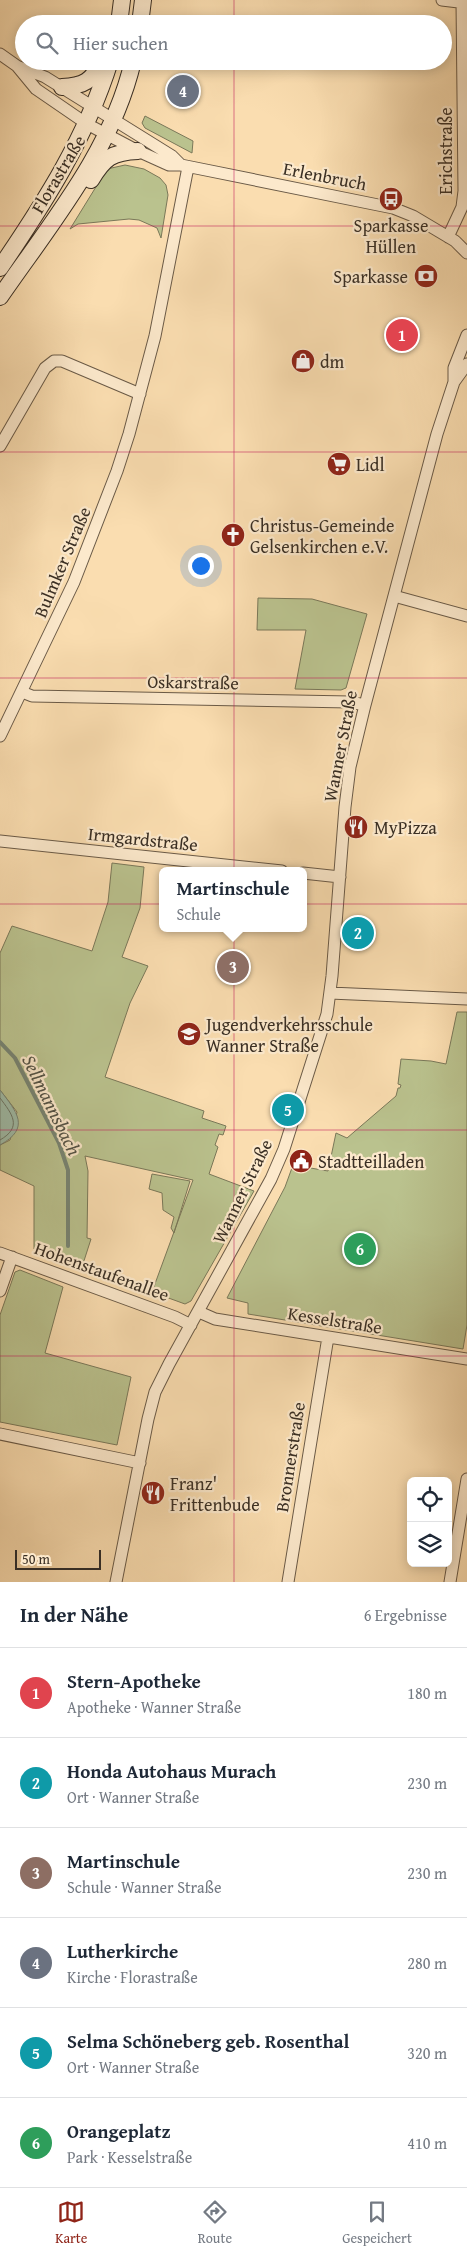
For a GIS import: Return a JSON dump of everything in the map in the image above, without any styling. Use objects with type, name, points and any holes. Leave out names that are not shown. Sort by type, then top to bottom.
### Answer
[{"type":"main road","points":[[120,15],[122,0]]},
{"type":"main road","points":[[141,15],[143,0]]},
{"type":"main road","points":[[62,87],[81,85],[98,70]]},
{"type":"main road","name":"Florastraße","points":[[0,268],[45,201],[87,124],[107,70]]},
{"type":"main road","name":"Florastraße","points":[[0,297],[74,192],[109,127],[130,70]]},
{"type":"main road","points":[[74,192],[87,187],[108,157],[123,152],[138,151]]},
{"type":"street","points":[[442,0],[464,3]]},
{"type":"street","name":"Erichstraße","points":[[457,240],[464,191],[464,3]]},
{"type":"street","points":[[0,54],[15,64]]},
{"type":"street","points":[[21,70],[36,88],[87,124],[109,127]]},
{"type":"street","points":[[29,70],[45,76],[94,108],[109,127]]},
{"type":"street","name":"Erlenbruch","points":[[109,127],[172,156],[185,166]]},
{"type":"street","name":"Erlenbruch","points":[[109,127],[138,151],[169,165],[185,166],[387,207],[413,216],[457,240],[467,253]]},
{"type":"street","name":"Bulmker Straße","points":[[0,736],[56,621],[87,551],[117,471],[140,394],[164,294],[185,166]]},
{"type":"street","name":"Wanner Straße","points":[[454,382],[454,368],[467,335]]},
{"type":"street","points":[[0,446],[44,368],[54,362],[62,361],[140,394]]},
{"type":"street","name":"Wanner Straße","points":[[116,1582],[148,1419],[156,1392],[191,1325],[256,1210],[284,1149],[322,1033],[330,993],[348,778],[365,705],[443,412],[454,382],[467,364]]},
{"type":"street","points":[[394,596],[467,616]]},
{"type":"street","name":"Oskarstraße","points":[[22,692],[32,696],[350,702],[365,705]]},
{"type":"street","name":"Irmgardstraße","points":[[0,841],[244,867]]},
{"type":"street","points":[[307,873],[340,877]]},
{"type":"street","points":[[330,993],[467,999]]},
{"type":"street","name":"Hohenstaufenallee","points":[[0,1253],[175,1317],[191,1325]]},
{"type":"street","points":[[0,1291],[12,1257]]},
{"type":"street","name":"Kesselstraße","points":[[199,1312],[215,1319],[467,1359]]},
{"type":"street","name":"Bronnerstraße","points":[[288,1582],[328,1337]]},
{"type":"street","points":[[0,1434],[140,1464]]},
{"type":"street","points":[[450,1582],[467,1479]]},
{"type":"green space","points":[[145,116],[193,141],[192,153],[145,128],[142,123]]},
{"type":"green space","points":[[125,165],[144,169],[160,178],[166,185],[168,195],[161,238],[157,228],[139,220],[129,219],[78,224],[70,229],[107,169]]},
{"type":"green space","points":[[258,598],[312,599],[367,614],[346,688],[341,690],[295,689],[306,630],[257,630]]},
{"type":"green space","points":[[112,863],[144,867],[140,908],[122,957],[148,966],[130,1003],[105,1077],[204,1111],[202,1118],[226,1126],[223,1135],[219,1134],[215,1145],[218,1147],[209,1174],[254,1191],[191,1301],[185,1304],[152,1292],[193,1180],[85,1156],[88,1171],[87,1238],[91,1239],[82,1267],[34,1249],[34,1186],[0,1170],[0,1145],[10,1140],[17,1112],[0,1090],[0,953],[12,926],[92,951],[108,902]]},
{"type":"green space","points":[[457,1012],[467,1012],[467,1325],[463,1349],[248,1314],[248,1303],[227,1298],[285,1187],[293,1165],[328,1171],[336,1133],[347,1138],[396,1096],[401,1085],[398,1084],[401,1059],[446,1064]]},
{"type":"green space","points":[[152,1174],[190,1181],[174,1233],[171,1228],[174,1217],[163,1210],[162,1193],[149,1189]]},
{"type":"green space","points":[[20,1270],[63,1287],[45,1353],[131,1377],[117,1445],[0,1422],[0,1315],[15,1272]]},
{"type":"water","points":[[0,1090],[16,1113],[18,1126],[10,1139],[0,1145]]},
{"type":"waterway","name":"Sellmannsbach","points":[[0,1042],[15,1058],[59,1143],[68,1170],[68,1246]]},
{"type":"place","name":"Lutherkirche","points":[[183,91]]},
{"type":"place","name":"Sparkasse Hüllen","points":[[391,199]]},
{"type":"place","name":"Sparkasse","points":[[426,276]]},
{"type":"place","name":"Stern-Apotheke","points":[[402,335]]},
{"type":"place","name":"dm","points":[[303,361]]},
{"type":"place","name":"Lidl","points":[[339,464]]},
{"type":"place","name":"Christus-Gemeinde Gelsenkirchen e.V.","points":[[233,535]]},
{"type":"place","name":"MyPizza","points":[[356,827]]},
{"type":"place","name":"Honda Autohaus Murach","points":[[358,933]]},
{"type":"place","name":"Martinschule","points":[[233,967]]},
{"type":"place","name":"Jugendverkehrsschule Wanner Straße","points":[[189,1034]]},
{"type":"place","name":"Selma Schöneberg geb. Rosenthal","points":[[288,1110]]},
{"type":"place","name":"Stadtteilladen","points":[[301,1161]]},
{"type":"place","name":"Orangeplatz","points":[[360,1249]]},
{"type":"place","name":"Franz' Frittenbude","points":[[153,1493]]}]
